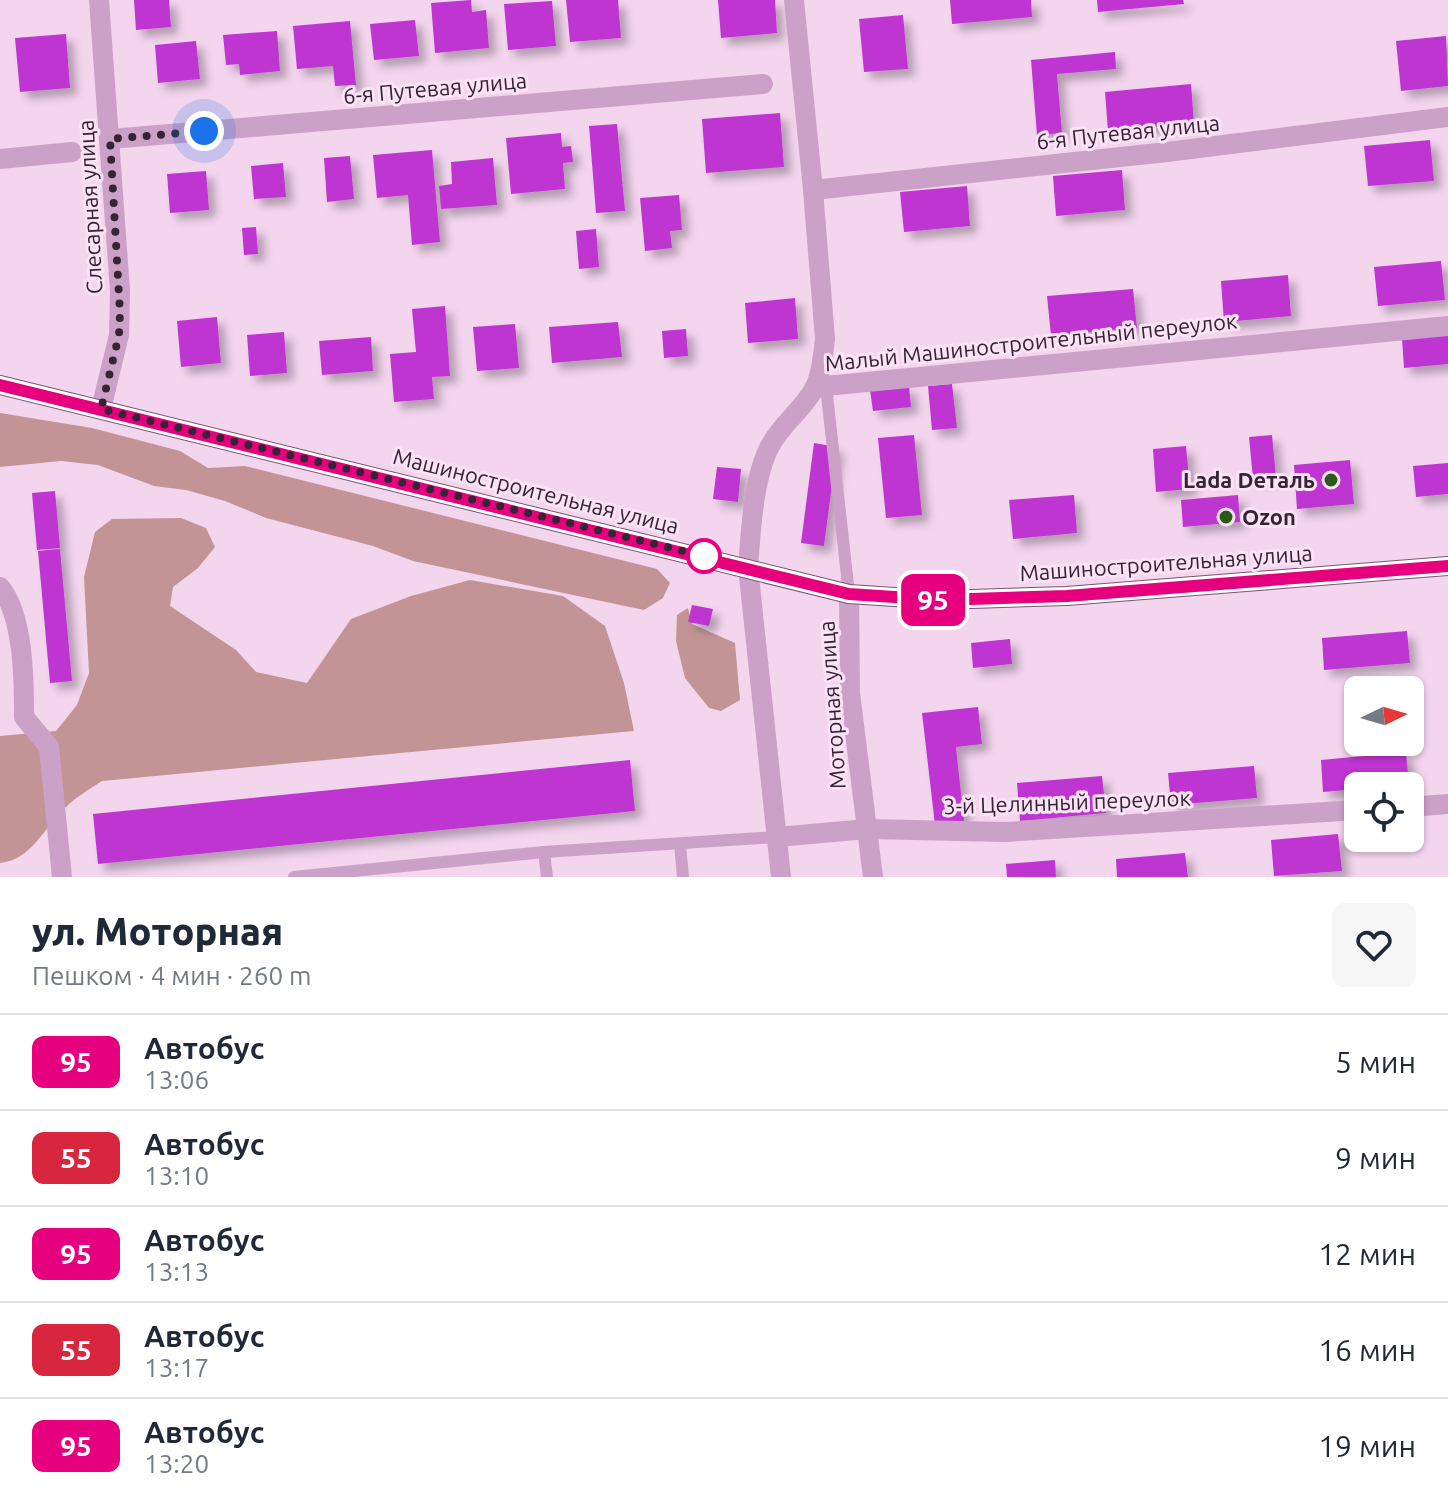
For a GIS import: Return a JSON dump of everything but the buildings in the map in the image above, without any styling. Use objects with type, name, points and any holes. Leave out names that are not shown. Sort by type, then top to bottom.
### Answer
[{"type":"main road","name":"Машиностроительная улица","points":[[0,385],[849,594],[940,600],[1067,596],[1448,566]]},
{"type":"street","name":"Слесарная улица","points":[[99,0],[120,306],[119,335],[101,409]]},
{"type":"street","name":"Моторная улица","points":[[794,0],[825,339],[821,386]]},
{"type":"street","name":"6-я Путевая улица","points":[[110,139],[763,84]]},
{"type":"street","name":"6-я Путевая улица","points":[[813,190],[1167,152],[1448,117]]},
{"type":"street","points":[[0,159],[72,152]]},
{"type":"street","name":"Малый Машиностроительный переулок","points":[[748,567],[752,523],[762,469],[770,446],[821,386],[1448,326]]},
{"type":"street","points":[[748,567],[781,877]]},
{"type":"street","points":[[0,587],[5,593],[14,622],[24,675],[24,717],[49,747],[62,877]]},
{"type":"street","name":"Моторная улица","points":[[849,594],[850,693],[873,877]]},
{"type":"street","points":[[1424,806],[1448,804]]},
{"type":"street","name":"3-й Целинный переулок","points":[[777,837],[867,829],[1005,832],[1344,811]]},
{"type":"lane","name":"Моторная улица","points":[[821,386],[849,594]]},
{"type":"lane","points":[[294,877],[544,852],[777,837]]},
{"type":"lane","points":[[680,844],[683,877]]},
{"type":"lane","points":[[544,852],[547,877]]},
{"type":"shaded area","points":[[0,413],[92,428],[180,451],[208,468],[245,466],[657,569],[670,583],[663,598],[644,610],[413,561],[373,546],[266,518],[225,501],[186,490],[154,486],[98,465],[61,461],[0,467]]},
{"type":"shaded area","points":[[181,518],[206,528],[215,547],[198,568],[173,587],[170,606],[236,650],[256,672],[307,683],[351,619],[411,596],[470,580],[563,596],[605,626],[624,683],[634,731],[102,781],[66,807],[21,856],[0,863],[0,736],[56,731],[77,705],[89,673],[84,577],[95,532],[112,519]]},
{"type":"shaded area","points":[[688,608],[692,624],[735,643],[740,700],[721,711],[709,708],[685,678],[676,641],[677,615]]},
{"type":"bus line","name":"95","points":[[0,385],[849,594],[940,600],[1067,596],[1448,566]]},
{"type":"place","name":"Lada Dеталь","points":[[1331,480]]},
{"type":"place","name":"Ozon","points":[[1226,517]]},
{"type":"route","points":[[204,131],[110,139],[120,313],[119,335],[101,409],[704,556]]}]
